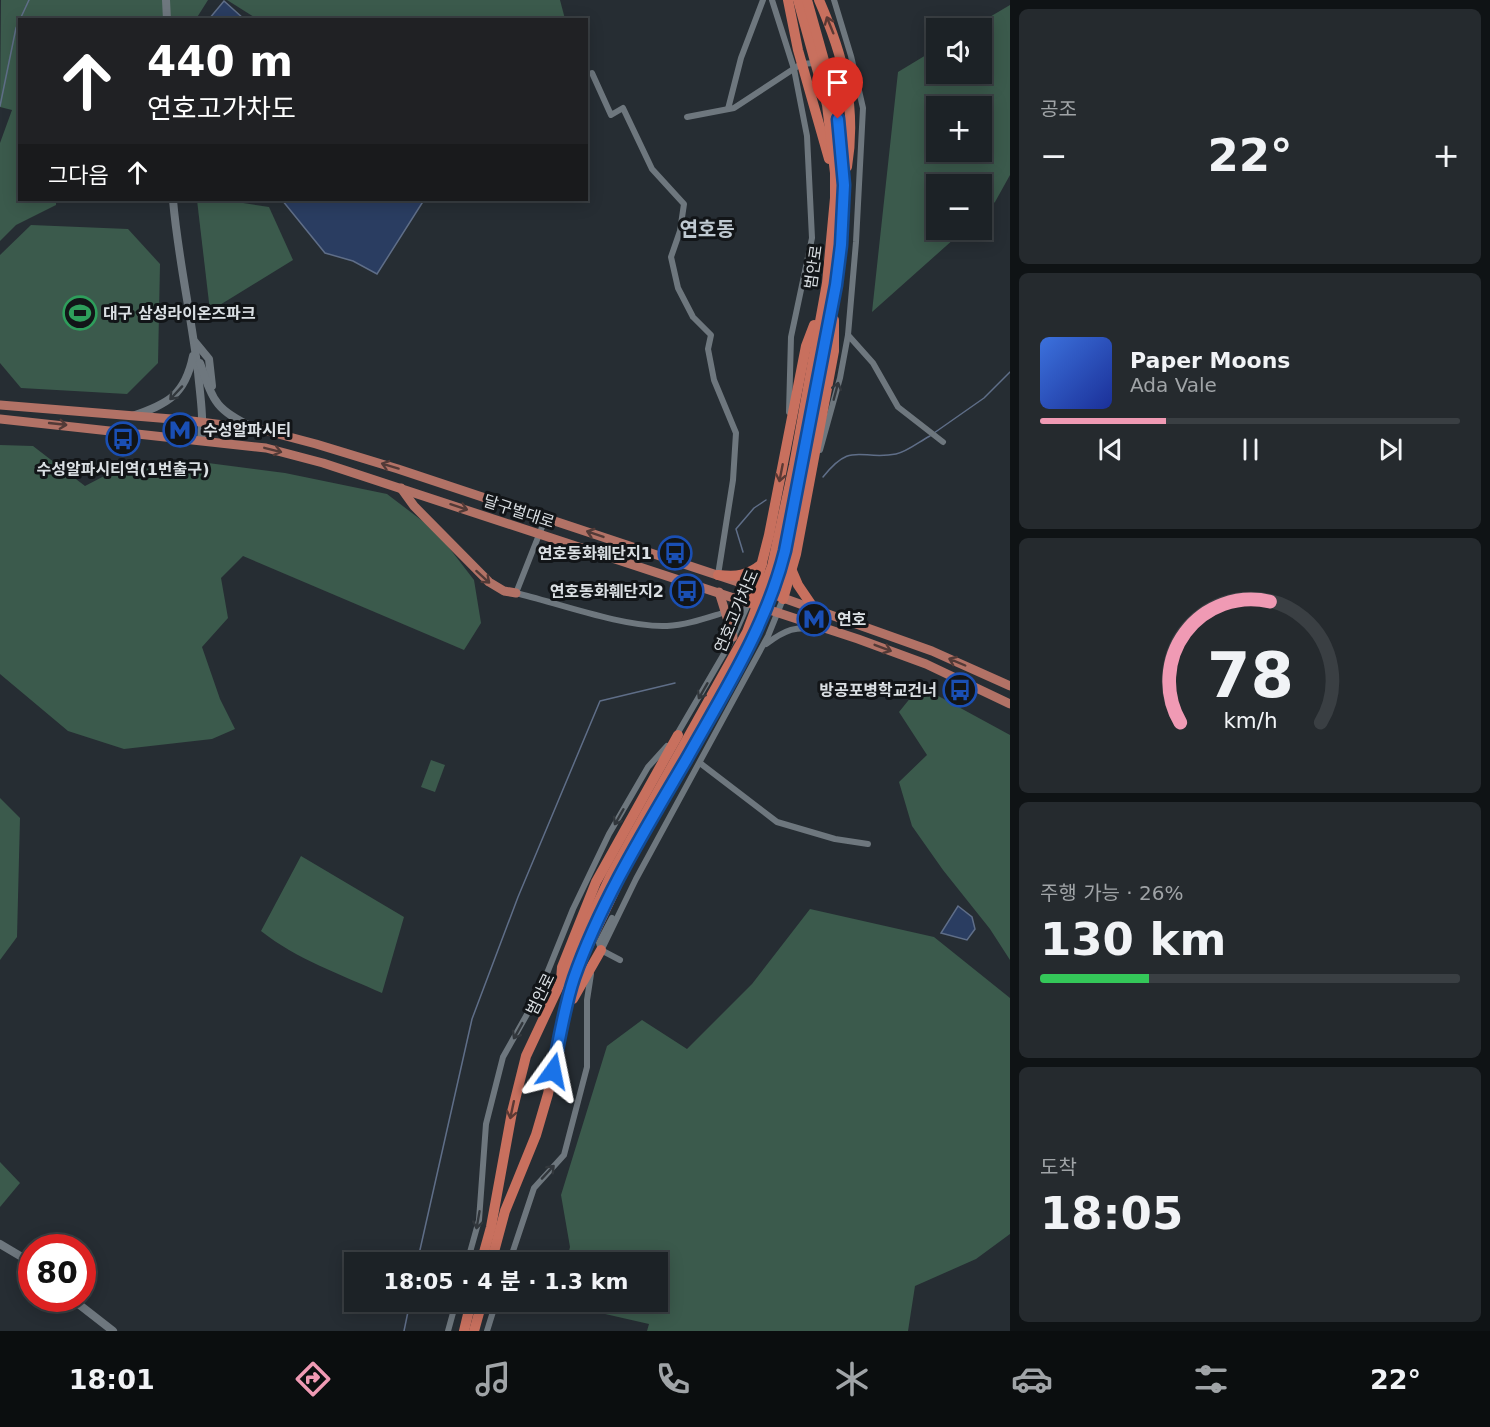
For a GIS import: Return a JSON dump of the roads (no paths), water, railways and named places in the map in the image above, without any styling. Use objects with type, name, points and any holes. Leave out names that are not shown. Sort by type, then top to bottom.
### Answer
[{"type":"highway","points":[[788,0],[798,67],[840,185]]},
{"type":"highway","points":[[798,0],[820,58]]},
{"type":"highway","points":[[807,0],[820,58]]},
{"type":"highway","points":[[819,0],[847,60],[850,150],[840,185]]},
{"type":"highway","name":"범안로","points":[[797,467],[829,294],[841,245],[838,119],[820,58]]},
{"type":"highway","points":[[749,602],[762,564],[806,346],[829,294]]},
{"type":"highway","points":[[783,599],[792,570],[809,488],[834,351],[829,294]]},
{"type":"highway","name":"연호고가차도","points":[[680,760],[747,651],[763,618],[780,568],[797,467]]},
{"type":"highway","points":[[718,575],[740,577],[751,573],[762,564]]},
{"type":"highway","points":[[792,570],[798,585],[815,610]]},
{"type":"highway","points":[[561,983],[562,967],[596,882],[678,735]]},
{"type":"highway","name":"범안로","points":[[484,1252],[491,1227],[518,1084],[526,1056],[604,889],[680,760]]},
{"type":"highway","name":"범안로","points":[[494,1252],[505,1211],[536,1135],[548,1094],[574,979],[602,913],[680,760]]},
{"type":"highway","points":[[565,1012],[601,950]]},
{"type":"highway","points":[[464,1331],[469,1312]]},
{"type":"highway","points":[[474,1331],[479,1312]]},
{"type":"main road","points":[[166,0],[167,18]]},
{"type":"main road","points":[[173,201],[178,251],[195,345],[204,423],[201,440]]},
{"type":"main road","points":[[195,345],[213,398],[226,414],[257,430]]},
{"type":"main road","points":[[131,416],[156,408],[177,394],[186,380],[195,345]]},
{"type":"main road","name":"달구벌대로","points":[[0,405],[204,423],[257,430],[352,454],[718,575],[932,651],[1008,682]]},
{"type":"main road","name":"달구벌대로","points":[[0,418],[266,448],[401,488],[778,611],[926,664],[1010,704]]},
{"type":"main road","points":[[401,488],[414,506],[489,582],[504,591],[516,593]]},
{"type":"main road","points":[[719,592],[732,640]]},
{"type":"main road","points":[[0,1244],[18,1255]]},
{"type":"main road","points":[[87,1312],[108,1330]]},
{"type":"street","points":[[728,109],[741,58],[763,0]]},
{"type":"street","points":[[772,0],[798,67],[807,136],[812,238],[791,337],[788,439]]},
{"type":"street","points":[[809,488],[840,378],[848,335],[856,231],[862,108],[847,60],[834,0]]},
{"type":"street","points":[[687,117],[734,108],[798,67],[847,60]]},
{"type":"street","points":[[592,73],[611,115],[623,108],[652,169],[684,204],[680,231],[671,258],[673,268],[678,288],[693,316],[711,335],[708,349],[714,380],[736,432],[733,480],[718,575]]},
{"type":"street","points":[[848,335],[873,363],[898,407],[941,439]]},
{"type":"street","points":[[546,517],[516,593],[624,621],[664,626],[690,623],[726,612]]},
{"type":"street","points":[[513,1252],[534,1188],[564,1155],[587,1067],[588,987],[601,950],[667,821],[759,654],[783,599]]},
{"type":"street","points":[[470,1252],[479,1220],[486,1124],[503,1057],[539,993],[573,909],[609,834],[648,767],[678,735],[732,640],[749,602]]},
{"type":"street","points":[[763,646],[780,634],[802,627],[858,639]]},
{"type":"street","points":[[732,640],[750,639],[758,642],[759,654]]},
{"type":"street","points":[[722,658],[724,667],[738,681],[740,689]]},
{"type":"street","points":[[700,763],[777,822],[835,839],[868,844]]},
{"type":"street","points":[[601,950],[620,960]]},
{"type":"street","points":[[448,1331],[453,1312]]},
{"type":"street","points":[[487,1331],[493,1312]]},
{"type":"water","points":[[224,1],[243,18],[210,18]]},
{"type":"water","points":[[283,201],[423,201],[377,274],[353,261],[325,253]]},
{"type":"water","points":[[958,906],[972,917],[975,929],[967,940],[941,933]]},
{"type":"waterway","points":[[21,18],[29,0]]},
{"type":"waterway","points":[[0,106],[18,24]]},
{"type":"waterway","points":[[934,433],[984,398],[1010,372]]},
{"type":"waterway","points":[[823,477],[833,466],[849,455],[896,454],[930,436]]},
{"type":"waterway","points":[[743,552],[736,529],[754,508],[766,500]]},
{"type":"waterway","points":[[419,1252],[472,1019],[518,897],[600,701],[675,683]]},
{"type":"waterway","points":[[404,1331],[408,1312]]},
{"type":"place","name":"대구 삼성라이온즈파크","points":[[80,313]]},
{"type":"place","name":"수성알파시티","points":[[180,430]]},
{"type":"place","name":"수성알파시티역(1번출구)","points":[[123,439]]},
{"type":"place","name":"연호동화훼단지1","points":[[675,553]]},
{"type":"place","name":"연호동화훼단지2","points":[[687,591]]},
{"type":"place","name":"연호","points":[[814,619]]},
{"type":"place","name":"방공포병학교건너","points":[[960,690]]},
{"type":"district","name":"연호동","points":[[707,229]]}]
